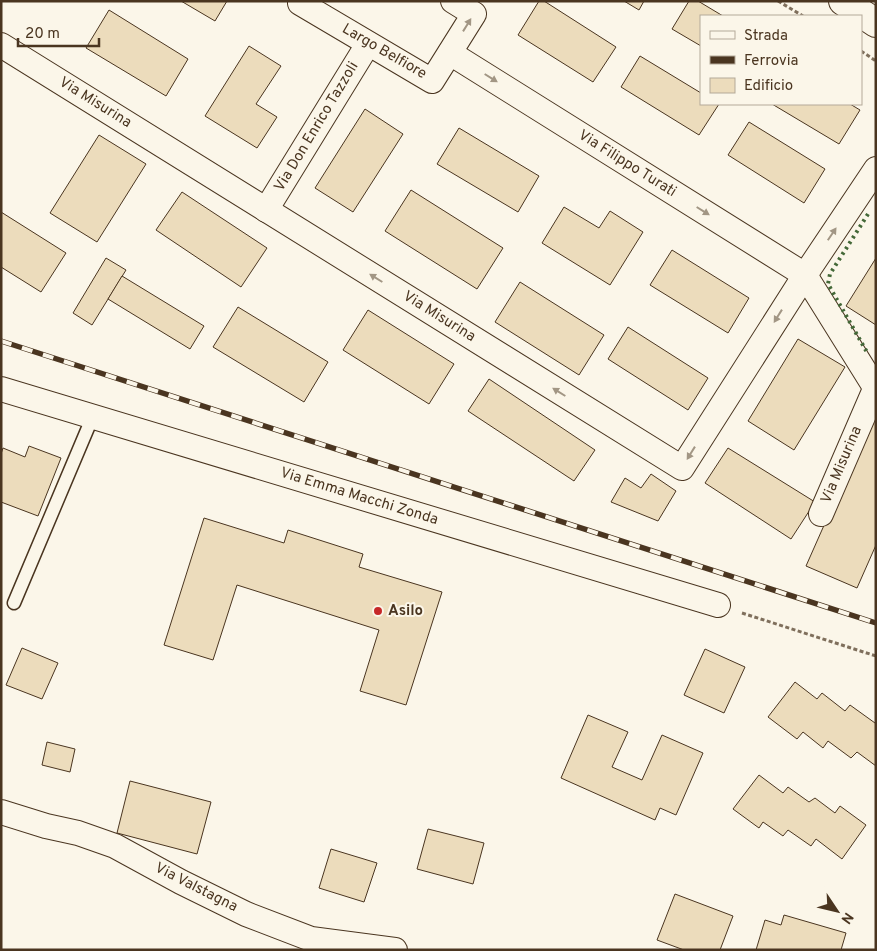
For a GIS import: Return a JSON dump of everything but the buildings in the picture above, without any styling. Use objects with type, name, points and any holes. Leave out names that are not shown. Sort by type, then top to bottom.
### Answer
[{"type":"main road","points":[[843,1],[876,23]]},
{"type":"street","name":"Largo Belfiore","points":[[301,1],[300,3],[432,81],[474,14],[453,1]]},
{"type":"street","name":"Via Don Enrico Tazzoli","points":[[266,210],[368,44]]},
{"type":"street","name":"Via Misurina","points":[[1,45],[682,468],[805,275],[876,169]]},
{"type":"street","name":"Via Filippo Turati","points":[[450,53],[805,275]]},
{"type":"street","name":"Via Misurina","points":[[805,275],[876,389],[821,514]]},
{"type":"street","name":"Via Emma Macchi Zonda","points":[[1,388],[718,605]]},
{"type":"street","name":"Via Valstagna","points":[[1,812],[46,826],[78,833],[115,846],[181,882],[246,914],[312,939],[395,950]]},
{"type":"lane","points":[[14,603],[93,416]]},
{"type":"path","points":[[778,1],[801,15]]},
{"type":"path","points":[[862,53],[876,61]]},
{"type":"path","points":[[718,605],[876,656]]},
{"type":"railway","points":[[1,341],[876,623]]},
{"type":"hedge","points":[[868,214],[830,274],[828,284],[868,354]]},
{"type":"place","name":"Asilo","points":[[378,611]]}]
